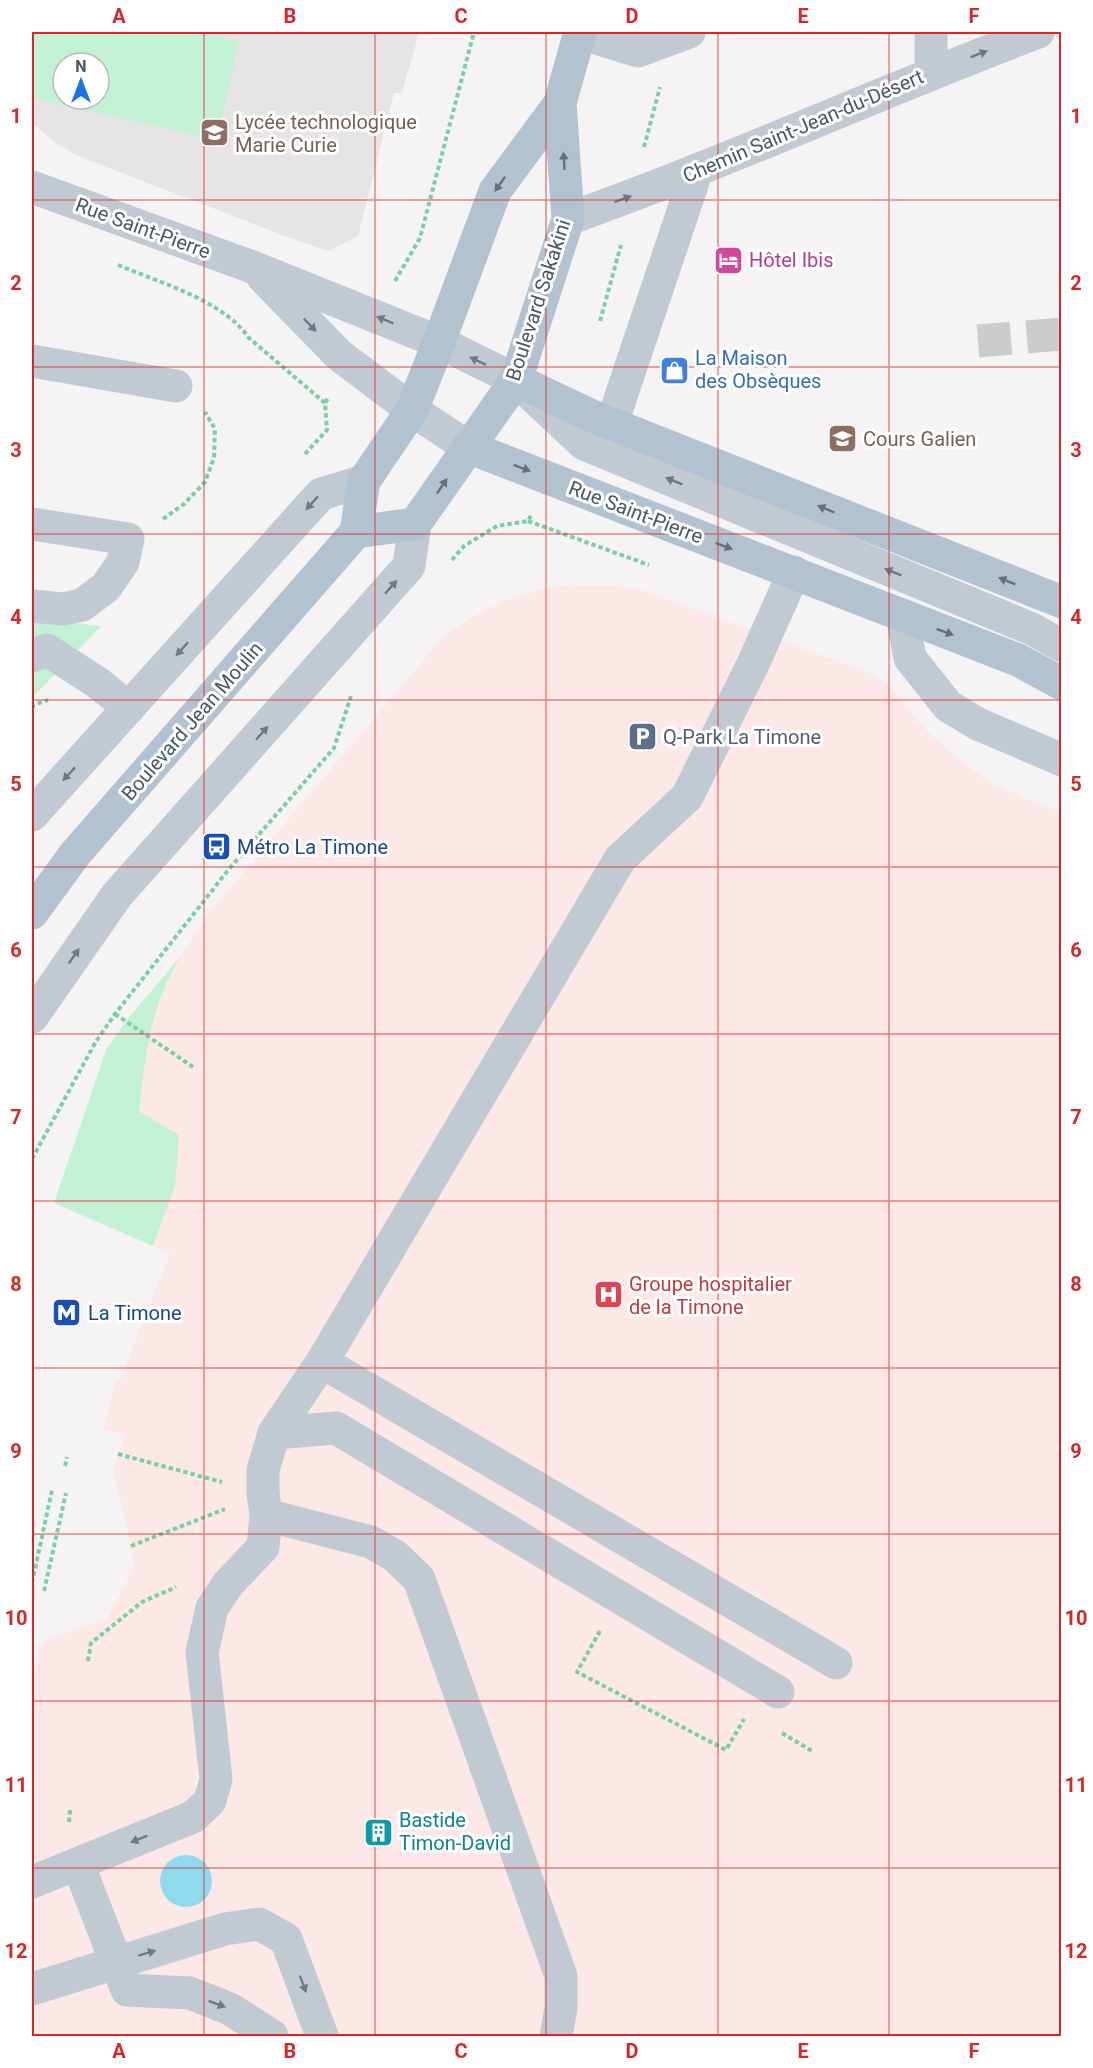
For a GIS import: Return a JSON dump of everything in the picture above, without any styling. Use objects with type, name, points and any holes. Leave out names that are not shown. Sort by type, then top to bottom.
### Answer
[{"type":"main road","name":"Boulevard Sakakini","points":[[468,447],[516,380],[568,219],[560,103],[580,32]]},
{"type":"main road","name":"Boulevard Sakakini","points":[[412,410],[440,342],[495,190],[560,103]]},
{"type":"main road","name":"Rue Saint-Pierre","points":[[516,380],[594,417],[1062,603]]},
{"type":"main road","points":[[412,410],[364,481],[356,532],[415,524],[468,447]]},
{"type":"main road","name":"Rue Saint-Pierre","points":[[468,447],[1018,660],[1062,684]]},
{"type":"main road","name":"Boulevard Jean Moulin","points":[[32,913],[75,854],[356,532]]},
{"type":"street","points":[[580,32],[638,51],[681,35]]},
{"type":"street","points":[[931,32],[931,72]]},
{"type":"street","name":"Chemin Saint-Jean-du-Désert","points":[[568,219],[697,170],[931,72],[1038,32]]},
{"type":"street","points":[[612,423],[697,170]]},
{"type":"street","name":"Rue Saint-Pierre","points":[[32,187],[255,268],[440,342],[516,380]]},
{"type":"street","name":"Rue Saint-Pierre","points":[[255,268],[339,355],[412,410],[468,447]]},
{"type":"street","points":[[32,361],[176,386]]},
{"type":"street","points":[[516,380],[584,444],[1032,629],[1062,646]]},
{"type":"street","points":[[32,815],[321,494],[364,481]]},
{"type":"street","points":[[32,524],[128,539],[123,562],[106,587],[82,605],[63,609],[32,606]]},
{"type":"street","points":[[32,1017],[117,895],[409,566],[415,524]]},
{"type":"street","points":[[32,1882],[193,1817],[210,1801],[216,1779],[202,1652],[212,1608],[228,1584],[263,1547],[265,1504],[263,1470],[274,1433],[322,1362],[620,859],[687,797],[754,662],[794,572]]},
{"type":"street","points":[[902,615],[910,658],[948,706],[978,724],[1062,760]]},
{"type":"street","points":[[32,656],[47,650],[98,683],[129,708]]},
{"type":"street","points":[[322,1362],[836,1663]]},
{"type":"street","points":[[274,1433],[336,1428],[778,1692]]},
{"type":"street","points":[[265,1504],[371,1542],[395,1556],[419,1579],[561,1976],[561,2008],[556,2037]]},
{"type":"street","points":[[78,1864],[127,1990],[190,1993],[230,2009],[272,2037]]},
{"type":"street","points":[[32,1989],[225,1929],[259,1924],[286,1939],[322,2037]]},
{"type":"path","points":[[391,288],[420,238],[474,32]]},
{"type":"path","points":[[643,152],[681,35]]},
{"type":"path","points":[[606,299],[623,235]]},
{"type":"path","points":[[117,265],[214,305],[241,326],[249,338],[325,403]]},
{"type":"path","points":[[128,539],[184,504],[204,482],[214,458],[215,429],[202,406],[176,386]]},
{"type":"path","points":[[528,521],[533,511]]},
{"type":"path","points":[[449,563],[464,546],[497,526],[528,521],[657,567]]},
{"type":"path","points":[[32,1159],[95,1043],[116,1014],[229,869],[334,748],[354,685]]},
{"type":"path","points":[[116,1014],[193,1067]]},
{"type":"path","points":[[118,1454],[265,1504]]},
{"type":"path","points":[[65,1466],[67,1457]]},
{"type":"path","points":[[32,1582],[52,1490]]},
{"type":"path","points":[[44,1591],[66,1493]]},
{"type":"path","points":[[603,1624],[577,1672],[726,1750]]},
{"type":"shaded area","name":"Lycée technologique Marie Curie","points":[[32,32],[419,32],[402,93],[394,93],[358,236],[328,251],[78,156],[56,143],[32,123]]},
{"type":"shaded area","name":"Groupe hospitalier de la Timone","points":[[573,585],[636,588],[877,676],[890,686],[925,729],[988,781],[1023,798],[1061,812],[1061,2036],[32,2036],[32,1685],[41,1642],[107,1619],[134,1567],[113,1472],[125,1434],[104,1430],[115,1380],[120,1380],[170,1254],[153,1246],[175,1186],[139,1111],[148,1044],[165,987],[180,957],[209,913],[446,634],[474,616],[507,600],[543,589]]},
{"type":"green space","points":[[32,32],[197,32],[239,42],[216,140],[89,111],[111,111],[111,51],[51,51],[51,102],[32,98]]},
{"type":"green space","points":[[32,618],[101,626],[32,698]]},
{"type":"green space","points":[[180,957],[154,1017],[139,1111],[179,1135],[175,1186],[153,1246],[54,1203],[106,1050],[126,1021]]},
{"type":"water","points":[[186,1855],[200,1859],[208,1867],[212,1881],[208,1895],[200,1903],[186,1907],[172,1903],[164,1895],[160,1881],[164,1867],[172,1859]]},
{"type":"tunnel","points":[[978,341],[1062,334]]},
{"type":"place","name":"Lycée technologique Marie Curie","points":[[214,133]]},
{"type":"place","name":"Hôtel Ibis","points":[[728,260]]},
{"type":"place","name":"La Maison des Obsèques","points":[[674,370]]},
{"type":"place","name":"Cours Galien","points":[[842,439]]},
{"type":"place","name":"Q-Park La Timone","points":[[642,737]]},
{"type":"place","name":"Métro La Timone","points":[[216,847]]},
{"type":"place","name":"Groupe hospitalier de la Timone","points":[[608,1295]]},
{"type":"place","name":"La Timone","points":[[67,1313]]},
{"type":"place","name":"Bastide Timon-David","points":[[378,1832]]}]
